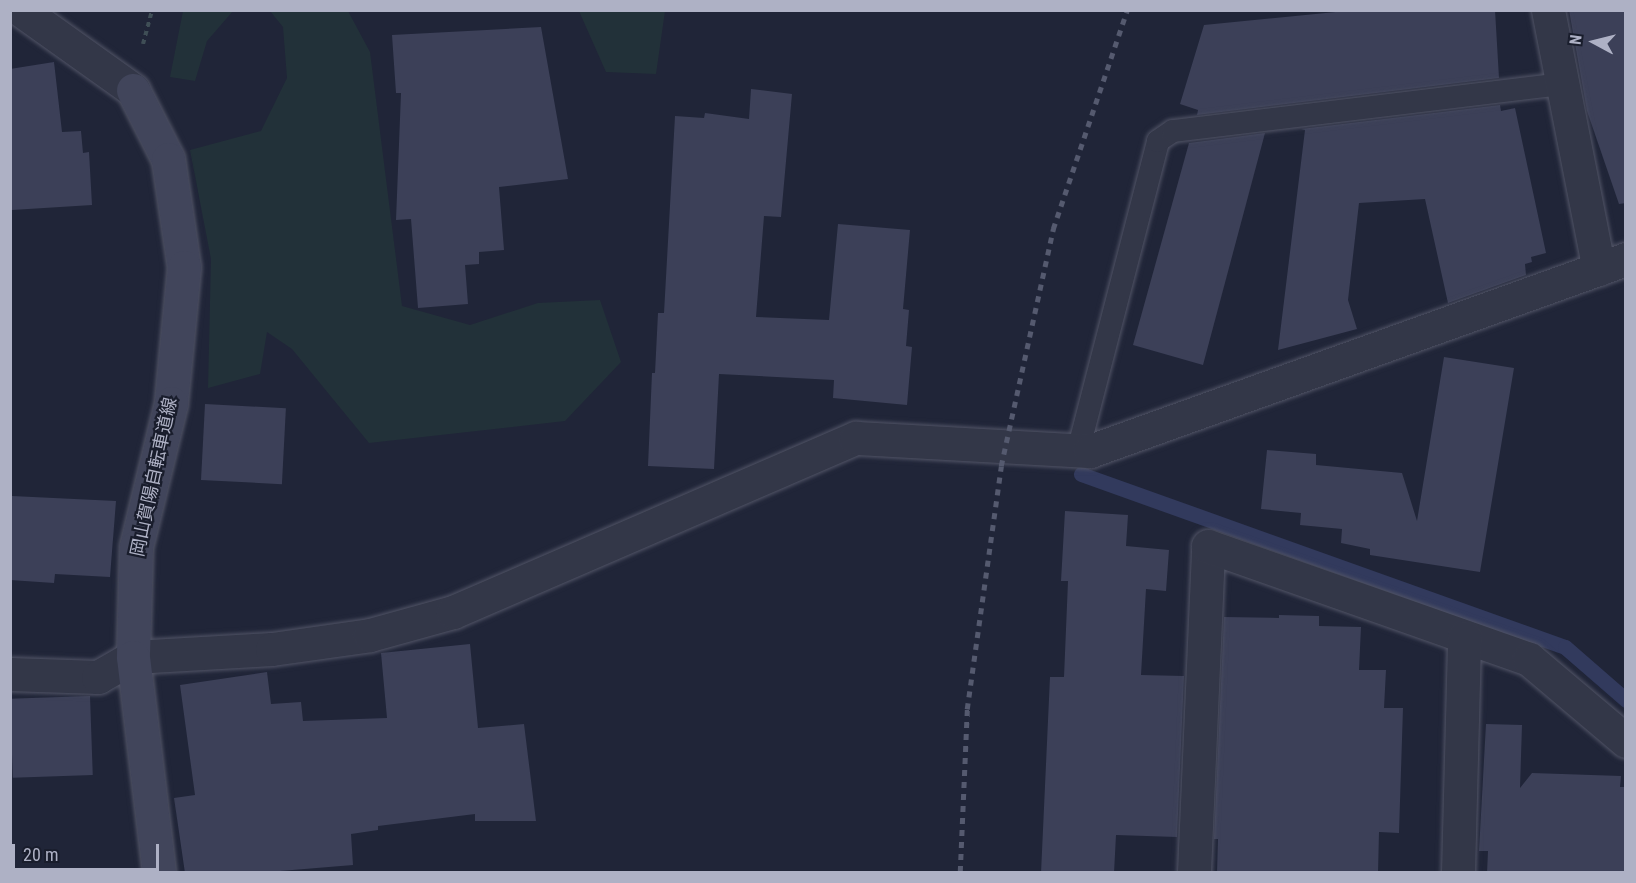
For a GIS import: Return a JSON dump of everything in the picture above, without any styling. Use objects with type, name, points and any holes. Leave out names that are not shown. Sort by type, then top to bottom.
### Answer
[{"type":"main road","name":"岡山賀陽自転車道線","points":[[133,90],[168,159],[184,267],[171,403],[136,547],[133,657],[159,873]]},
{"type":"street","points":[[21,10],[133,90]]},
{"type":"street","points":[[10,674],[98,677],[133,657],[283,648],[370,635],[453,612],[856,438],[1090,451],[1612,264],[1562,84],[1548,10]]},
{"type":"street","points":[[1194,873],[1209,546],[1529,659],[1626,741]]},
{"type":"street","points":[[1458,873],[1464,637]]},
{"type":"lane","points":[[1078,451],[1158,141],[1173,131],[1562,84]]},
{"type":"shaded area","points":[[183,11],[233,11],[207,41],[195,81],[170,77]]},
{"type":"shaded area","points":[[270,11],[348,11],[370,52],[402,306],[470,325],[538,303],[600,300],[621,362],[565,421],[369,443],[292,349],[267,332],[260,374],[208,388],[211,259],[190,150],[261,131],[287,78],[283,27]]},
{"type":"shaded area","points":[[579,11],[665,11],[656,74],[606,72]]},
{"type":"building","points":[[1356,10],[1495,10],[1499,78],[1197,115],[1198,110],[1180,104],[1204,25]]},
{"type":"building","points":[[1569,10],[1626,10],[1626,203],[1619,204],[1587,111]]},
{"type":"building","points":[[541,27],[568,179],[499,187],[504,250],[479,252],[479,264],[465,265],[468,304],[418,308],[411,219],[396,220],[401,93],[396,93],[392,35]]},
{"type":"building","points":[[54,62],[62,132],[81,131],[83,153],[89,152],[92,205],[12,210],[10,69]]},
{"type":"building","points":[[751,89],[792,94],[781,217],[764,216],[756,317],[829,320],[838,224],[910,230],[903,309],[909,310],[906,346],[912,347],[907,405],[833,398],[834,380],[719,374],[714,469],[648,466],[652,373],[655,373],[658,313],[664,313],[675,116],[704,118],[705,113],[749,119]]},
{"type":"building","points":[[1500,105],[1501,111],[1515,108],[1546,253],[1531,257],[1532,262],[1525,264],[1526,275],[1448,303],[1425,199],[1359,203],[1348,300],[1357,329],[1278,350],[1305,130],[1301,129]]},
{"type":"building","points":[[1265,133],[1203,365],[1133,345],[1189,143]]},
{"type":"building","points":[[1444,357],[1514,368],[1480,572],[1370,555],[1370,549],[1341,543],[1342,529],[1300,525],[1301,513],[1261,509],[1267,450],[1316,454],[1316,465],[1402,473],[1417,521]]},
{"type":"building","points":[[205,404],[286,408],[282,484],[201,480]]},
{"type":"building","points":[[12,496],[116,501],[110,577],[55,574],[54,583],[10,580]]},
{"type":"building","points":[[1065,511],[1128,515],[1126,546],[1169,550],[1166,591],[1146,589],[1141,675],[1184,676],[1177,837],[1116,835],[1114,873],[1041,873],[1050,677],[1064,677],[1068,581],[1061,581]]},
{"type":"building","points":[[1279,615],[1319,616],[1319,626],[1361,627],[1359,670],[1386,670],[1384,708],[1403,708],[1399,833],[1379,832],[1378,873],[1217,873],[1218,839],[1214,839],[1224,617],[1279,618]]},
{"type":"building","points":[[470,644],[478,728],[524,724],[536,821],[475,821],[475,814],[378,826],[378,830],[351,834],[353,865],[256,873],[185,873],[174,798],[195,795],[180,685],[267,672],[271,704],[301,702],[303,721],[387,718],[381,653]]},
{"type":"building","points":[[90,696],[93,775],[13,778],[10,699]]},
{"type":"building","points":[[1486,724],[1522,725],[1520,788],[1532,773],[1621,776],[1620,787],[1626,787],[1626,871],[1487,873],[1488,851],[1479,851]]},
{"type":"waterway","points":[[1081,474],[1565,647],[1626,700]]},
{"type":"railway","points":[[960,872],[967,709],[1001,466],[1053,229],[1127,10]]}]
